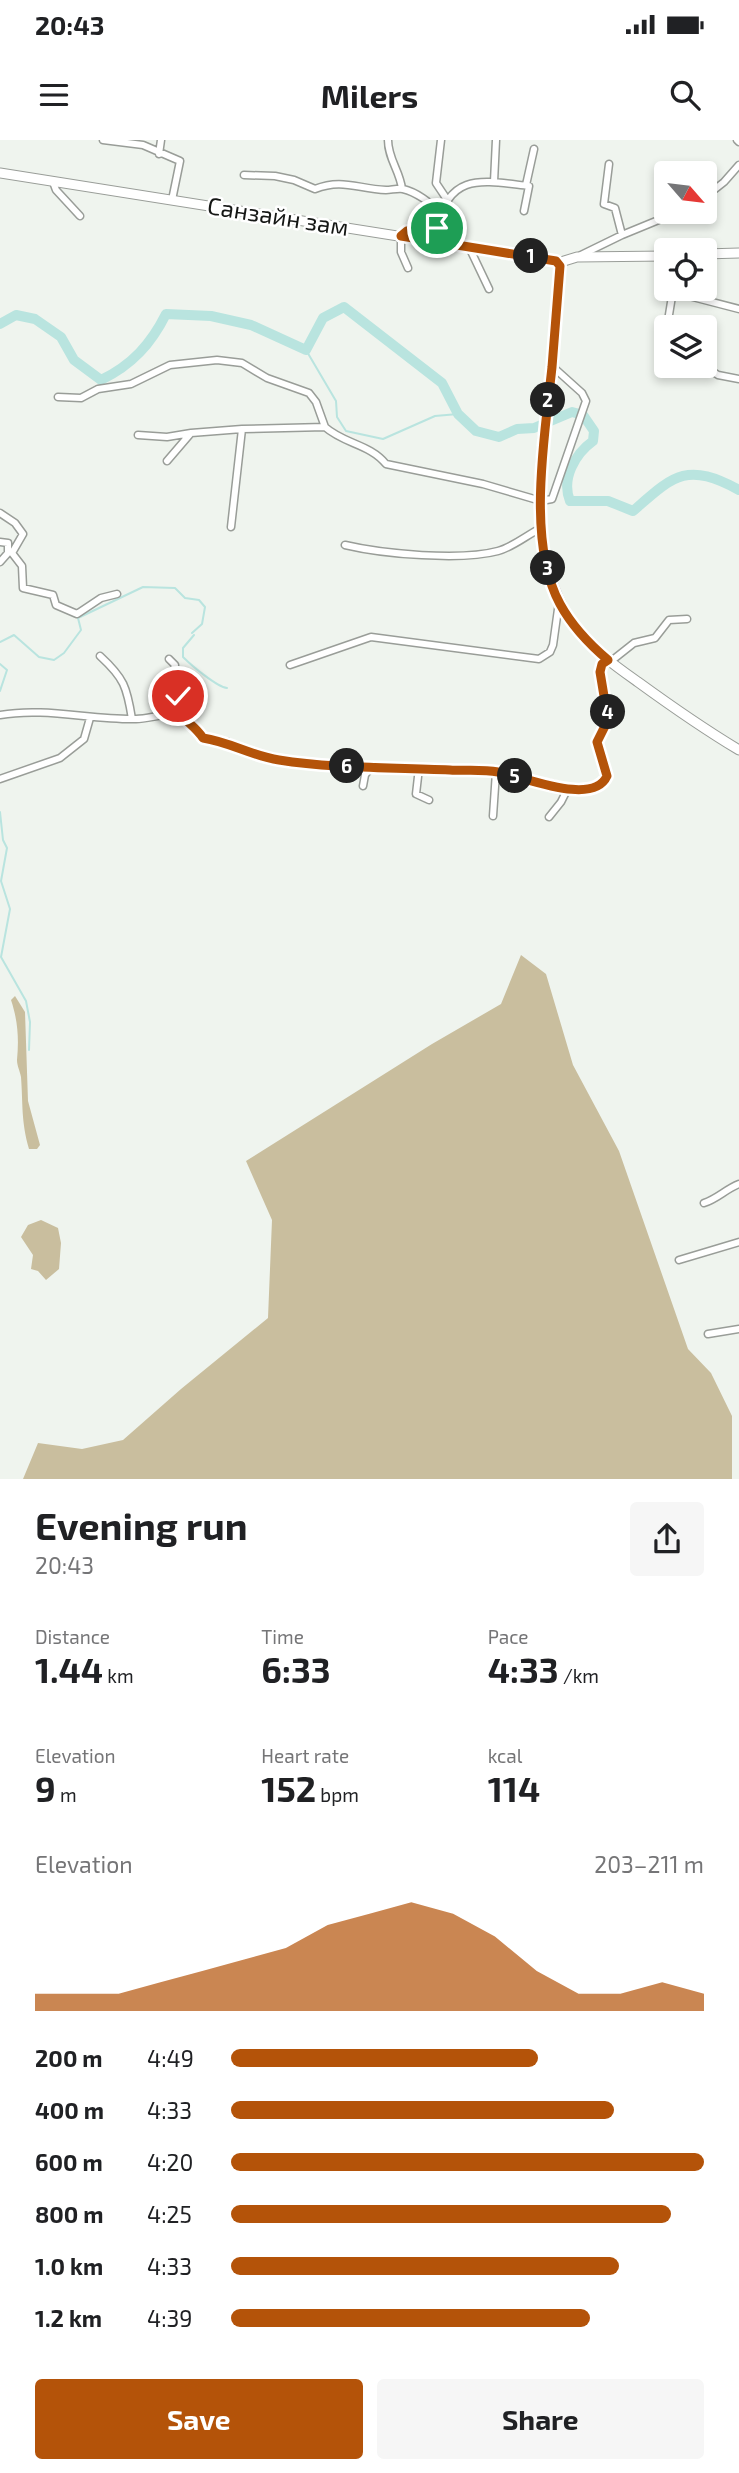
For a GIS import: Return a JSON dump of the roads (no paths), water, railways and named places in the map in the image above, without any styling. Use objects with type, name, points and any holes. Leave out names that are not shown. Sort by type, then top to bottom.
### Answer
[{"type":"main road","name":"Санзайн зам","points":[[0,173],[560,263]]},
{"type":"main road","points":[[717,254],[739,253]]},
{"type":"main road","points":[[654,256],[577,257],[560,263],[542,458],[541,528],[546,561],[559,602],[579,632],[609,661],[694,723],[739,750]]},
{"type":"street","points":[[103,140],[143,145],[180,161],[172,200]]},
{"type":"street","points":[[159,154],[161,140]]},
{"type":"street","points":[[388,140],[390,160],[400,174],[402,189]]},
{"type":"street","points":[[441,140],[436,183],[448,201]]},
{"type":"street","points":[[494,182],[496,140]]},
{"type":"street","points":[[524,211],[529,186],[526,185],[534,149]]},
{"type":"street","points":[[609,164],[604,204],[615,208],[622,235]]},
{"type":"street","points":[[718,186],[739,165]]},
{"type":"street","points":[[244,174],[294,180],[315,189],[340,183],[385,190],[402,189],[432,204],[440,212]]},
{"type":"street","points":[[729,177],[739,180]]},
{"type":"street","points":[[408,268],[401,252],[401,236],[407,231],[437,228],[440,212],[463,185],[476,180],[526,185]]},
{"type":"street","points":[[53,182],[56,190],[80,216]]},
{"type":"street","points":[[577,257],[654,222]]},
{"type":"street","points":[[469,247],[474,263],[489,289]]},
{"type":"street","points":[[713,301],[739,309]]},
{"type":"street","points":[[58,397],[81,398],[98,389],[131,384],[170,365],[217,360],[242,363],[267,378],[309,393],[316,402],[325,427],[339,438],[379,455],[386,464],[549,500],[554,495],[586,401],[582,393],[552,366]]},
{"type":"street","points":[[717,374],[739,379]]},
{"type":"street","points":[[138,435],[167,437],[242,429],[325,427]]},
{"type":"street","points":[[231,527],[242,429]]},
{"type":"street","points":[[167,461],[191,433]]},
{"type":"street","points":[[0,513],[15,523],[23,534],[12,553],[22,566],[23,588],[53,596],[56,605],[77,614],[101,598],[117,594]]},
{"type":"street","points":[[345,545],[369,551],[463,555],[489,553],[501,551],[541,528]]},
{"type":"street","points":[[0,542],[8,543],[8,553],[0,562]]},
{"type":"street","points":[[290,665],[371,637],[539,659],[550,652],[553,646],[559,602]]},
{"type":"street","points":[[0,715],[21,711],[132,719],[179,715],[191,722],[203,738],[228,742],[236,748],[277,760],[496,772],[585,791],[599,785],[607,776],[597,742],[608,720],[600,672],[602,664],[634,643],[655,638],[672,618],[687,619]]},
{"type":"street","points":[[100,656],[122,678],[132,719]]},
{"type":"street","points":[[157,687],[173,675],[175,665],[169,659]]},
{"type":"street","points":[[173,675],[184,684],[179,690],[179,715]]},
{"type":"street","points":[[0,779],[60,758],[84,739],[90,718]]},
{"type":"street","points":[[363,786],[365,775],[371,767]]},
{"type":"street","points":[[419,768],[416,794],[429,800]]},
{"type":"street","points":[[493,816],[496,772]]},
{"type":"street","points":[[549,817],[568,788]]},
{"type":"street","points":[[704,1203],[716,1199],[729,1188],[739,1184]]},
{"type":"street","points":[[679,1260],[739,1242]]},
{"type":"street","points":[[708,1334],[739,1329]]},
{"type":"waterway","points":[[0,324],[16,315],[35,319],[61,337],[74,360],[101,380],[140,353],[166,314],[211,316],[251,325],[306,350],[323,318],[344,307],[442,383],[458,414],[476,431],[499,437],[517,429],[534,428],[572,412],[583,415],[594,431],[593,441],[586,446],[571,468],[567,484],[570,501],[608,501],[633,511],[670,481],[693,475],[706,476],[739,490]]},
{"type":"waterway","points":[[306,350],[336,401],[337,417],[346,431],[383,439],[435,416],[458,414]]},
{"type":"waterway","points":[[0,642],[14,635],[39,657],[54,660],[64,653],[81,630],[78,618],[143,587],[175,588],[185,598],[199,600],[205,607],[202,624],[192,633]]},
{"type":"waterway","points":[[194,635],[183,648],[183,657],[211,680],[227,688]]},
{"type":"waterway","points":[[0,664],[7,670],[0,691]]},
{"type":"waterway","points":[[0,812],[3,840],[7,848],[1,881],[10,909],[1,957],[26,1001],[30,1022],[29,1050]]}]
